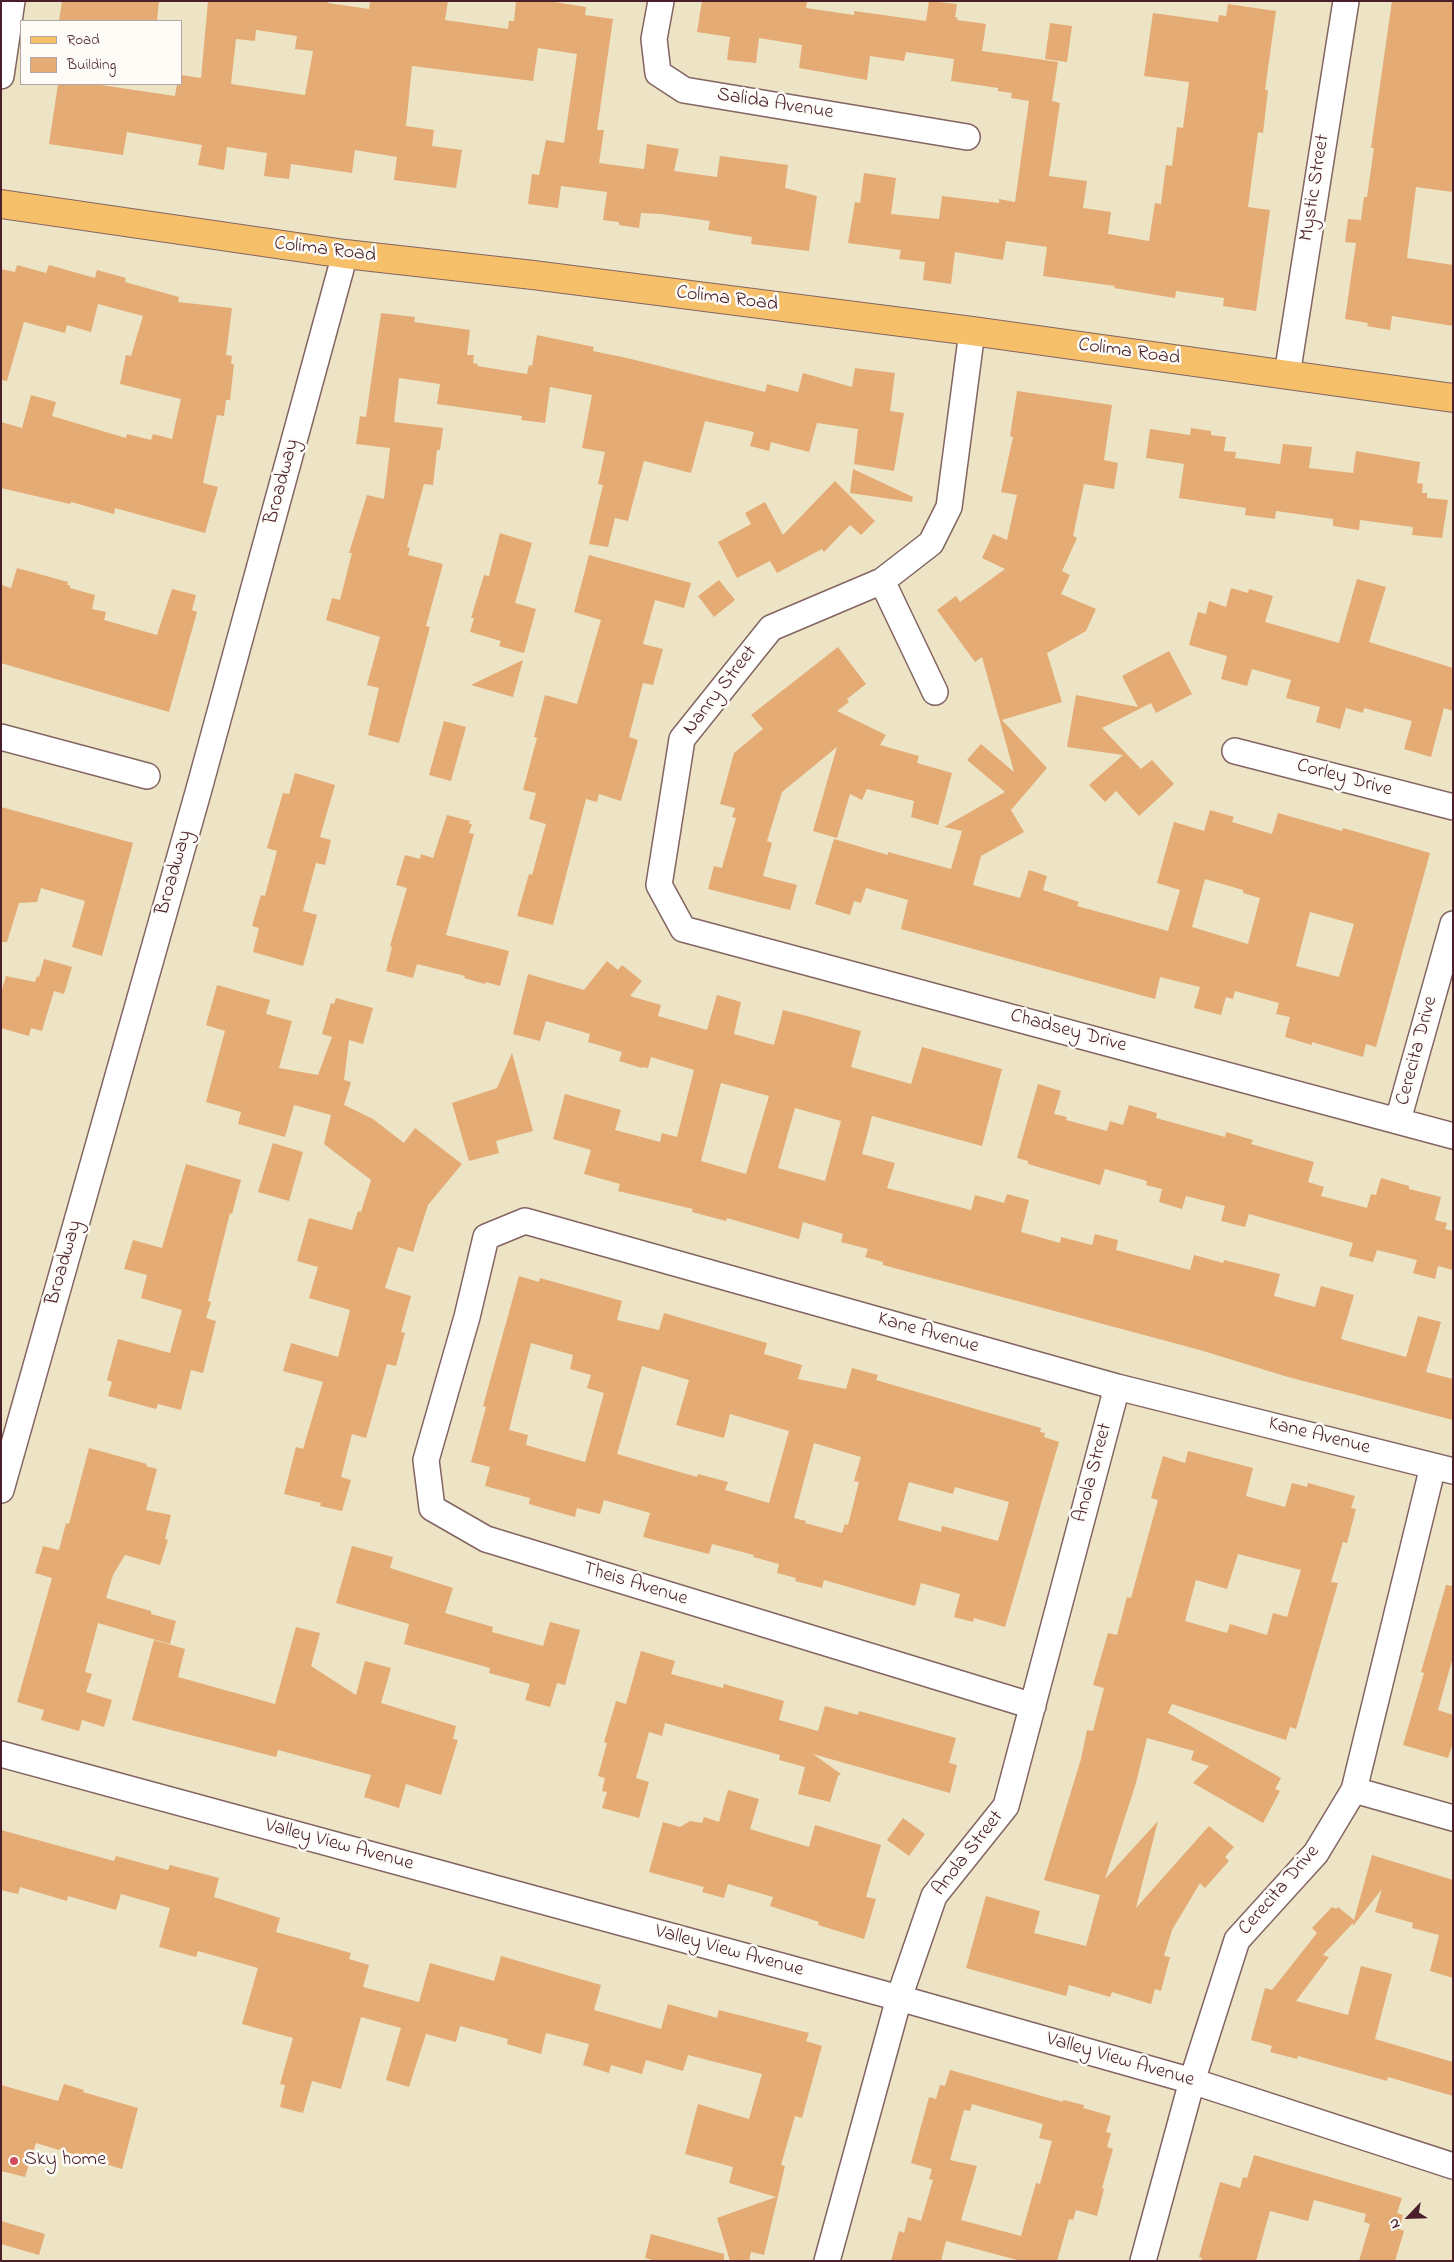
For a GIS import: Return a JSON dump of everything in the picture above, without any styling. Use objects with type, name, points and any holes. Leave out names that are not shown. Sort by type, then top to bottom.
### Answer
[{"type":"main road","name":"Colima Road","points":[[1,204],[345,254],[533,275],[972,331],[1453,398]]},
{"type":"street","points":[[1,76],[12,1]]},
{"type":"street","name":"Salida Avenue","points":[[661,1],[654,40],[658,73],[684,90],[967,137]]},
{"type":"street","name":"Mystic Street","points":[[1287,375],[1346,1]]},
{"type":"street","name":"Broadway","points":[[1,1490],[199,790],[345,254]]},
{"type":"street","name":"Nanry Street","points":[[683,929],[659,886],[682,739],[771,628],[882,582],[931,543],[949,507],[972,331]]},
{"type":"street","points":[[882,582],[935,692]]},
{"type":"street","points":[[1,737],[147,776]]},
{"type":"street","name":"Corley Drive","points":[[1235,751],[1453,807]]},
{"type":"street","name":"Cerecita Drive","points":[[1398,1120],[1453,924]]},
{"type":"street","name":"Chadsey Drive","points":[[683,929],[1453,1136]]},
{"type":"street","name":"Kane Avenue","points":[[467,1317],[486,1237],[525,1221],[1117,1386],[1443,1469]]},
{"type":"street","name":"Theis Avenue","points":[[467,1317],[426,1460],[432,1508],[486,1539],[1033,1706]]},
{"type":"street","name":"Anola Street","points":[[827,2261],[899,1998],[934,1896],[1006,1806],[1117,1386]]},
{"type":"street","name":"Cerecita Drive","points":[[1142,2261],[1192,2081],[1236,1940],[1316,1853],[1354,1790],[1443,1469]]},
{"type":"street","name":"Valley View Avenue","points":[[1,1754],[899,1998],[1192,2081],[1453,2166]]},
{"type":"street","points":[[1354,1790],[1453,1818]]},
{"type":"building","points":[[62,1],[159,1],[157,20],[59,20]]},
{"type":"building","points":[[208,1],[329,1],[328,3],[369,9],[370,1],[448,1],[445,20],[508,29],[509,21],[514,21],[516,1],[548,1],[586,7],[585,15],[613,19],[597,130],[604,130],[599,163],[644,169],[647,144],[679,149],[674,171],[717,177],[720,156],[788,165],[785,188],[817,196],[809,251],[751,244],[752,237],[708,230],[710,221],[661,214],[641,213],[639,228],[619,225],[619,222],[603,220],[607,192],[561,186],[558,208],[528,204],[532,174],[539,175],[546,140],[564,143],[577,54],[538,48],[533,81],[412,66],[406,126],[434,130],[432,146],[462,150],[456,188],[394,180],[397,157],[355,150],[352,173],[291,164],[289,179],[264,176],[267,153],[227,147],[224,170],[198,165],[202,145],[127,132],[123,155],[49,144],[58,85],[101,85],[175,96],[177,85],[182,85],[182,75],[201,78]],"holes":[[[256,30],[297,36],[295,49],[313,51],[305,95],[231,84],[236,39],[255,41]]]},
{"type":"building","points":[[702,1],[807,1],[806,8],[854,15],[854,11],[926,21],[929,1],[957,4],[955,17],[958,18],[957,20],[986,24],[982,51],[1058,62],[1052,101],[1060,103],[1049,176],[1087,181],[1083,208],[1111,212],[1108,234],[1149,241],[1155,203],[1161,204],[1166,165],[1172,166],[1177,127],[1183,128],[1189,82],[1144,76],[1153,13],[1218,22],[1219,15],[1226,16],[1228,4],[1276,11],[1265,90],[1268,90],[1263,133],[1258,132],[1248,207],[1270,210],[1256,311],[1223,306],[1224,298],[1176,291],[1175,298],[1114,288],[1115,286],[1043,276],[1047,247],[1006,241],[1003,260],[955,252],[951,284],[923,280],[925,262],[899,259],[901,250],[848,243],[855,202],[860,203],[864,173],[896,178],[891,214],[939,219],[942,196],[999,203],[999,199],[1015,202],[1029,101],[1011,98],[1012,93],[998,91],[998,88],[951,81],[954,59],[906,52],[904,61],[870,56],[867,80],[799,68],[802,45],[759,38],[756,63],[727,60],[730,37],[697,32]]},
{"type":"building","points":[[1392,1],[1453,1],[1453,192],[1416,187],[1407,258],[1453,265],[1453,326],[1392,316],[1390,330],[1367,326],[1368,323],[1345,319],[1356,243],[1345,242],[1348,219],[1361,220],[1364,197],[1367,197],[1374,148],[1371,148]]},
{"type":"building","points":[[1050,23],[1072,26],[1067,62],[1045,59]]},
{"type":"building","points":[[17,265],[46,273],[49,265],[95,278],[97,270],[126,278],[125,282],[179,297],[178,302],[232,308],[226,355],[232,356],[231,364],[234,364],[230,400],[226,400],[224,416],[217,415],[203,483],[218,487],[205,533],[115,508],[114,514],[71,502],[70,504],[1,488],[1,422],[22,428],[31,395],[56,402],[52,416],[126,438],[127,434],[151,440],[153,434],[172,439],[181,399],[120,384],[126,355],[131,356],[143,316],[98,304],[91,332],[67,325],[65,333],[24,322],[7,381],[1,380],[1,269],[15,272]]},
{"type":"building","points":[[381,313],[415,317],[414,322],[470,330],[467,355],[474,355],[473,363],[478,364],[477,366],[527,374],[529,365],[532,366],[537,335],[594,347],[593,351],[765,392],[767,384],[798,392],[803,373],[852,387],[855,368],[895,373],[890,411],[904,413],[894,471],[854,464],[858,429],[817,423],[809,452],[771,442],[769,451],[750,446],[754,432],[705,421],[691,473],[644,461],[628,521],[615,518],[608,547],[589,544],[603,485],[598,484],[605,452],[582,448],[592,395],[550,387],[545,423],[521,420],[522,416],[437,404],[440,384],[399,378],[394,422],[443,428],[440,450],[437,450],[433,485],[424,484],[407,547],[410,548],[408,555],[443,564],[426,626],[430,627],[399,743],[368,735],[379,688],[367,685],[380,637],[326,620],[332,598],[340,600],[352,553],[349,553],[367,495],[384,499],[390,448],[356,444],[360,416],[366,417]]},
{"type":"building","points":[[1017,391],[1112,405],[1104,460],[1118,463],[1114,489],[1084,484],[1073,536],[1077,538],[1062,571],[1070,575],[1061,594],[1096,609],[1086,631],[1047,653],[1062,702],[1002,720],[1047,768],[1011,810],[1024,832],[981,856],[973,885],[1020,898],[1029,870],[1047,876],[1043,890],[1079,902],[1077,906],[1168,931],[1180,890],[1157,883],[1174,822],[1204,831],[1210,810],[1234,817],[1232,822],[1272,834],[1278,813],[1342,831],[1343,828],[1430,853],[1376,1047],[1366,1044],[1363,1057],[1312,1042],[1312,1045],[1285,1037],[1290,1017],[1276,1014],[1279,1003],[1235,991],[1233,999],[1226,997],[1221,1015],[1194,1008],[1200,987],[1160,977],[1155,999],[901,929],[908,900],[866,888],[861,903],[854,901],[850,915],[815,904],[834,839],[888,855],[888,852],[951,869],[962,831],[944,827],[1005,792],[967,760],[981,744],[1014,772],[982,657],[975,662],[937,610],[956,596],[960,602],[1005,569],[982,558],[993,534],[1007,540],[1017,495],[1001,492],[1013,437],[1010,436]],"holes":[[[1205,879],[1243,890],[1243,893],[1260,898],[1248,944],[1192,927]],[[1310,912],[1354,924],[1339,977],[1296,966]]]},
{"type":"building","points":[[1191,428],[1211,431],[1211,435],[1226,437],[1224,451],[1236,452],[1235,458],[1280,464],[1283,444],[1312,447],[1309,468],[1353,473],[1356,451],[1420,462],[1417,483],[1423,484],[1422,493],[1427,493],[1427,498],[1448,500],[1442,538],[1412,535],[1413,527],[1360,520],[1359,530],[1333,526],[1333,519],[1276,511],[1275,519],[1245,515],[1246,508],[1179,498],[1184,464],[1146,458],[1150,429],[1190,435]]},
{"type":"building","points":[[853,469],[913,497],[912,502],[850,493]]},
{"type":"building","points":[[835,481],[875,521],[861,535],[850,525],[824,552],[822,549],[777,573],[770,561],[737,578],[718,542],[751,524],[745,513],[765,502],[783,535]]},
{"type":"building","points":[[500,533],[532,543],[515,603],[536,609],[524,653],[499,646],[501,641],[470,632],[474,618],[471,618],[484,575],[489,576]]},
{"type":"building","points":[[589,555],[691,583],[684,608],[655,600],[643,644],[663,649],[653,685],[643,683],[629,737],[638,740],[621,801],[599,794],[597,802],[586,799],[553,925],[517,916],[529,874],[532,875],[546,824],[529,819],[536,793],[523,790],[537,738],[534,737],[545,695],[577,704],[601,620],[574,612]]},
{"type":"building","points":[[17,568],[68,582],[67,585],[70,585],[70,588],[95,595],[92,609],[106,612],[104,620],[157,635],[172,589],[196,595],[192,610],[197,612],[169,712],[1,663],[1,585],[11,588]]},
{"type":"building","points":[[1357,579],[1386,587],[1369,642],[1453,668],[1453,711],[1444,708],[1431,757],[1404,749],[1412,721],[1364,708],[1363,713],[1346,708],[1340,729],[1316,722],[1320,707],[1286,698],[1291,680],[1252,669],[1247,686],[1221,679],[1227,656],[1189,645],[1198,612],[1206,614],[1209,601],[1226,607],[1231,588],[1248,593],[1249,589],[1273,596],[1265,622],[1339,643]]},
{"type":"building","points":[[719,580],[735,600],[714,617],[698,596]]},
{"type":"building","points":[[838,647],[866,684],[847,699],[849,702],[837,711],[886,735],[880,745],[919,756],[917,763],[952,773],[938,825],[911,817],[914,801],[867,789],[862,800],[850,794],[837,838],[813,831],[837,747],[782,792],[767,841],[772,843],[763,876],[797,885],[790,910],[708,889],[714,866],[722,868],[736,818],[732,817],[735,808],[720,804],[734,753],[763,729],[751,715]]},
{"type":"building","points":[[1169,651],[1192,694],[1156,713],[1151,703],[1102,728],[1141,769],[1152,760],[1174,784],[1139,816],[1116,791],[1105,802],[1089,785],[1123,755],[1067,747],[1076,695],[1138,707],[1122,676]]},
{"type":"building","points":[[523,660],[513,697],[471,685]]},
{"type":"building","points":[[444,721],[466,727],[451,781],[429,775]]},
{"type":"building","points":[[295,773],[335,785],[320,837],[331,840],[325,865],[316,863],[303,911],[317,915],[303,966],[253,952],[259,928],[252,926],[261,895],[265,896],[277,851],[267,848],[283,793],[289,794]]},
{"type":"building","points":[[1,807],[133,843],[102,956],[72,947],[85,901],[41,888],[37,902],[19,903],[7,942],[1,942]]},
{"type":"building","points":[[447,815],[470,821],[469,824],[472,824],[469,833],[474,834],[446,935],[509,951],[500,986],[486,982],[485,984],[464,978],[465,976],[417,964],[413,978],[386,971],[392,947],[390,946],[407,888],[396,885],[405,855],[420,859],[421,854],[433,858]]},
{"type":"building","points":[[44,959],[72,967],[64,994],[54,991],[42,1031],[31,1028],[29,1036],[1,1028],[1,993],[6,976],[35,982],[37,976],[39,977]]},
{"type":"building","points":[[607,961],[618,970],[622,965],[642,981],[630,996],[661,1005],[658,1016],[707,1030],[717,995],[741,1002],[734,1034],[774,1045],[783,1010],[861,1031],[851,1067],[911,1084],[922,1047],[1002,1069],[982,1146],[872,1116],[862,1154],[895,1163],[887,1188],[971,1210],[975,1195],[1004,1203],[1007,1194],[1029,1200],[1021,1232],[1060,1243],[1061,1237],[1092,1245],[1095,1234],[1118,1240],[1116,1250],[1190,1270],[1194,1255],[1223,1263],[1224,1260],[1280,1274],[1274,1296],[1315,1307],[1321,1286],[1354,1295],[1341,1339],[1406,1357],[1418,1316],[1441,1322],[1426,1372],[1453,1379],[1453,1420],[1288,1377],[1200,1350],[883,1265],[883,1262],[865,1257],[868,1249],[841,1242],[843,1234],[803,1222],[799,1239],[727,1218],[726,1221],[692,1212],[693,1209],[618,1191],[620,1184],[584,1174],[591,1150],[553,1139],[565,1094],[621,1110],[615,1130],[660,1142],[662,1133],[677,1137],[694,1070],[651,1057],[648,1068],[619,1061],[622,1052],[588,1042],[590,1034],[546,1021],[540,1041],[513,1034],[528,974],[584,990]],"holes":[[[721,1083],[769,1096],[746,1174],[701,1161]],[[795,1108],[841,1121],[825,1181],[778,1168]]]},
{"type":"building","points":[[217,985],[270,1000],[266,1014],[292,1021],[279,1068],[318,1075],[332,1037],[322,1034],[331,1003],[334,1004],[336,998],[373,1008],[363,1044],[349,1040],[344,1080],[351,1082],[344,1105],[373,1119],[404,1143],[415,1128],[462,1164],[428,1205],[413,1252],[398,1247],[385,1288],[411,1296],[401,1332],[405,1333],[396,1366],[387,1364],[366,1438],[352,1434],[341,1477],[351,1480],[342,1511],[320,1506],[321,1503],[284,1494],[296,1447],[303,1449],[323,1382],[283,1371],[291,1343],[338,1357],[350,1310],[309,1298],[318,1267],[297,1261],[309,1218],[352,1230],[358,1211],[361,1212],[371,1180],[324,1144],[331,1115],[294,1105],[285,1137],[238,1124],[241,1112],[206,1102],[225,1031],[206,1025]]},
{"type":"building","points":[[512,1053],[533,1131],[496,1141],[499,1153],[469,1161],[452,1103],[497,1088]]},
{"type":"building","points":[[1038,1084],[1061,1091],[1054,1114],[1067,1117],[1066,1120],[1107,1131],[1110,1121],[1123,1125],[1129,1105],[1157,1113],[1156,1118],[1225,1137],[1226,1132],[1253,1140],[1251,1144],[1314,1162],[1308,1182],[1324,1187],[1321,1196],[1367,1208],[1371,1194],[1376,1195],[1381,1178],[1409,1186],[1409,1189],[1441,1197],[1435,1220],[1447,1223],[1445,1229],[1453,1231],[1453,1270],[1438,1266],[1435,1279],[1413,1273],[1417,1260],[1377,1250],[1373,1262],[1349,1256],[1353,1243],[1249,1214],[1245,1227],[1221,1221],[1225,1206],[1186,1196],[1182,1209],[1159,1202],[1162,1189],[1146,1185],[1147,1181],[1105,1169],[1100,1185],[1028,1164],[1028,1161],[1017,1158]]},
{"type":"building","points":[[273,1143],[303,1152],[289,1201],[258,1192]]},
{"type":"building","points":[[186,1164],[241,1180],[232,1214],[230,1213],[208,1301],[211,1302],[206,1318],[216,1321],[203,1373],[191,1370],[181,1410],[158,1404],[156,1409],[108,1396],[112,1382],[107,1380],[118,1339],[170,1353],[182,1310],[141,1298],[147,1275],[124,1269],[133,1240],[162,1248]]},
{"type":"building","points":[[519,1276],[539,1282],[540,1278],[622,1301],[617,1320],[659,1330],[664,1313],[767,1343],[764,1354],[802,1365],[798,1379],[846,1389],[852,1368],[878,1375],[876,1380],[1041,1428],[1040,1432],[1045,1433],[1044,1437],[1059,1442],[1005,1627],[974,1618],[973,1622],[954,1617],[960,1594],[921,1583],[915,1606],[824,1580],[822,1588],[795,1581],[796,1578],[777,1573],[779,1564],[753,1557],[754,1555],[712,1544],[709,1554],[643,1537],[650,1513],[604,1500],[600,1514],[577,1508],[575,1517],[529,1504],[530,1498],[485,1486],[490,1467],[471,1462],[486,1407],[483,1406]],"holes":[[[531,1343],[573,1355],[570,1369],[591,1375],[587,1388],[604,1393],[585,1462],[526,1445],[528,1435],[509,1430]],[[642,1366],[689,1380],[676,1425],[724,1438],[730,1414],[789,1431],[769,1503],[725,1490],[728,1482],[698,1474],[697,1477],[617,1454]],[[814,1443],[861,1457],[854,1481],[859,1482],[848,1525],[845,1524],[842,1533],[794,1518]],[[909,1482],[953,1494],[955,1487],[1009,1502],[998,1541],[942,1526],[941,1532],[898,1520]]]},
{"type":"building","points":[[89,1448],[147,1464],[146,1466],[157,1469],[146,1510],[171,1515],[165,1539],[168,1540],[160,1565],[125,1555],[113,1575],[106,1598],[151,1611],[151,1614],[176,1621],[170,1644],[98,1623],[85,1672],[92,1674],[86,1692],[112,1700],[104,1727],[82,1720],[79,1731],[41,1720],[44,1710],[17,1702],[52,1578],[35,1573],[43,1546],[59,1550],[66,1523],[69,1524]]},
{"type":"building","points":[[1188,1451],[1253,1468],[1246,1496],[1285,1507],[1292,1483],[1307,1487],[1308,1483],[1355,1496],[1351,1508],[1356,1509],[1347,1543],[1343,1542],[1331,1582],[1338,1583],[1296,1729],[1290,1727],[1286,1740],[1172,1704],[1168,1713],[1281,1778],[1275,1789],[1280,1791],[1263,1823],[1193,1783],[1209,1766],[1191,1760],[1194,1751],[1147,1738],[1136,1783],[1105,1879],[1158,1821],[1136,1908],[1209,1826],[1234,1847],[1225,1857],[1229,1861],[1205,1888],[1200,1883],[1172,1930],[1164,1956],[1170,1957],[1161,1991],[1155,1989],[1151,2004],[1112,1992],[1110,1997],[1069,1985],[1066,1996],[966,1968],[986,1896],[1040,1911],[1034,1933],[1086,1946],[1100,1895],[1044,1880],[1081,1759],[1087,1730],[1093,1731],[1104,1688],[1093,1685],[1108,1633],[1117,1635],[1127,1597],[1131,1598],[1158,1500],[1151,1498],[1163,1456],[1185,1463]],"holes":[[[1238,1554],[1301,1570],[1287,1617],[1273,1613],[1267,1635],[1230,1624],[1227,1633],[1185,1621],[1196,1580],[1227,1589]]]},
{"type":"building","points":[[352,1546],[393,1557],[390,1568],[453,1588],[445,1613],[493,1627],[492,1632],[543,1646],[550,1622],[580,1630],[565,1685],[557,1683],[550,1707],[525,1700],[530,1684],[489,1673],[490,1668],[404,1644],[409,1624],[336,1603]]},
{"type":"building","points":[[1446,1585],[1453,1586],[1453,1657],[1438,1710],[1453,1715],[1453,1743],[1448,1758],[1403,1745],[1424,1673],[1421,1672]]},
{"type":"building","points":[[296,1627],[320,1633],[311,1666],[356,1695],[365,1661],[391,1668],[381,1703],[456,1726],[453,1739],[458,1740],[441,1795],[406,1784],[399,1808],[364,1797],[371,1775],[278,1750],[276,1757],[132,1720],[154,1640],[185,1649],[178,1677],[275,1704]]},
{"type":"building","points":[[641,1651],[675,1661],[671,1674],[723,1688],[724,1684],[784,1701],[779,1720],[818,1731],[825,1706],[858,1715],[859,1711],[956,1738],[949,1763],[957,1765],[950,1793],[813,1754],[841,1774],[838,1776],[830,1802],[798,1794],[805,1767],[779,1760],[780,1755],[665,1723],[662,1736],[649,1732],[636,1778],[649,1782],[639,1818],[602,1808],[607,1792],[602,1791],[605,1778],[598,1776],[607,1743],[604,1742],[616,1701],[626,1704]]},
{"type":"building","points":[[728,1790],[759,1799],[750,1829],[809,1847],[815,1825],[881,1845],[866,1897],[876,1899],[864,1939],[818,1925],[819,1922],[770,1906],[773,1897],[728,1884],[724,1898],[702,1892],[704,1887],[649,1872],[663,1822],[680,1827],[690,1821],[702,1823],[704,1817],[719,1822]]},
{"type":"building","points":[[903,1818],[925,1834],[909,1856],[887,1840]]},
{"type":"building","points":[[1,1830],[114,1861],[116,1856],[168,1870],[170,1865],[219,1878],[214,1897],[280,1918],[276,1932],[351,1953],[349,1959],[369,1965],[363,1987],[419,2002],[430,1963],[494,1981],[501,1956],[601,1985],[594,2010],[661,2029],[668,2004],[717,2018],[719,2010],[809,2033],[806,2041],[822,2046],[802,2118],[795,2116],[781,2165],[785,2166],[764,2255],[751,2252],[749,2261],[730,2261],[717,2218],[776,2197],[729,2183],[733,2167],[685,2154],[698,2104],[749,2119],[762,2074],[688,2055],[683,2071],[646,2060],[642,2074],[611,2065],[609,2073],[583,2065],[589,2044],[546,2033],[541,2054],[507,2044],[508,2039],[460,2026],[456,2042],[426,2034],[409,2087],[386,2080],[401,2028],[361,2017],[341,2089],[312,2081],[303,2113],[280,2107],[285,2085],[280,2084],[293,2038],[242,2024],[258,1968],[198,1951],[196,1957],[159,1947],[170,1908],[121,1894],[116,1910],[68,1896],[67,1901],[20,1887],[18,1894],[1,1890]]},
{"type":"building","points":[[1372,1855],[1453,1880],[1453,1978],[1430,1971],[1439,1935],[1412,1928],[1413,1923],[1375,1912],[1382,1889],[1353,1926],[1353,1923],[1323,1955],[1329,1957],[1296,2001],[1348,2015],[1361,1966],[1392,1974],[1375,2039],[1453,2062],[1453,2096],[1388,2077],[1387,2081],[1298,2056],[1297,2059],[1270,2052],[1272,2046],[1251,2040],[1265,1988],[1272,1990],[1317,1933],[1312,1928],[1332,1907],[1336,1909],[1338,1907],[1354,1920]]},
{"type":"building","points":[[950,2070],[1063,2102],[1063,2100],[1084,2105],[1083,2108],[1111,2116],[1106,2132],[1111,2133],[1107,2147],[1113,2149],[1102,2188],[1104,2189],[1097,2216],[1076,2210],[1073,2220],[1069,2219],[1057,2261],[1021,2261],[946,2241],[941,2261],[891,2261],[899,2231],[904,2233],[908,2217],[921,2221],[933,2180],[929,2179],[932,2169],[911,2163],[929,2097],[936,2099],[940,2085],[945,2086]],"holes":[[[972,2104],[1043,2124],[1039,2138],[1052,2141],[1040,2184],[1036,2183],[1021,2236],[961,2220],[977,2166],[950,2160],[964,2110],[970,2111]]]},
{"type":"building","points":[[64,2084],[84,2090],[83,2092],[138,2108],[122,2169],[36,2143],[25,2177],[1,2171],[1,2085],[58,2101]]},
{"type":"building","points":[[1254,2155],[1402,2198],[1397,2213],[1403,2215],[1399,2229],[1404,2231],[1395,2261],[1359,2261],[1370,2224],[1364,2222],[1366,2214],[1314,2200],[1308,2221],[1270,2211],[1256,2261],[1201,2261],[1202,2258],[1199,2257],[1220,2182],[1240,2188],[1243,2177],[1247,2178]]},
{"type":"building","points":[[1,2221],[45,2234],[39,2255],[1,2244]]},
{"type":"building","points":[[651,2234],[724,2254],[724,2261],[656,2261],[645,2258]]},
{"type":"place","name":"Sky home","points":[[14,2161]]}]
